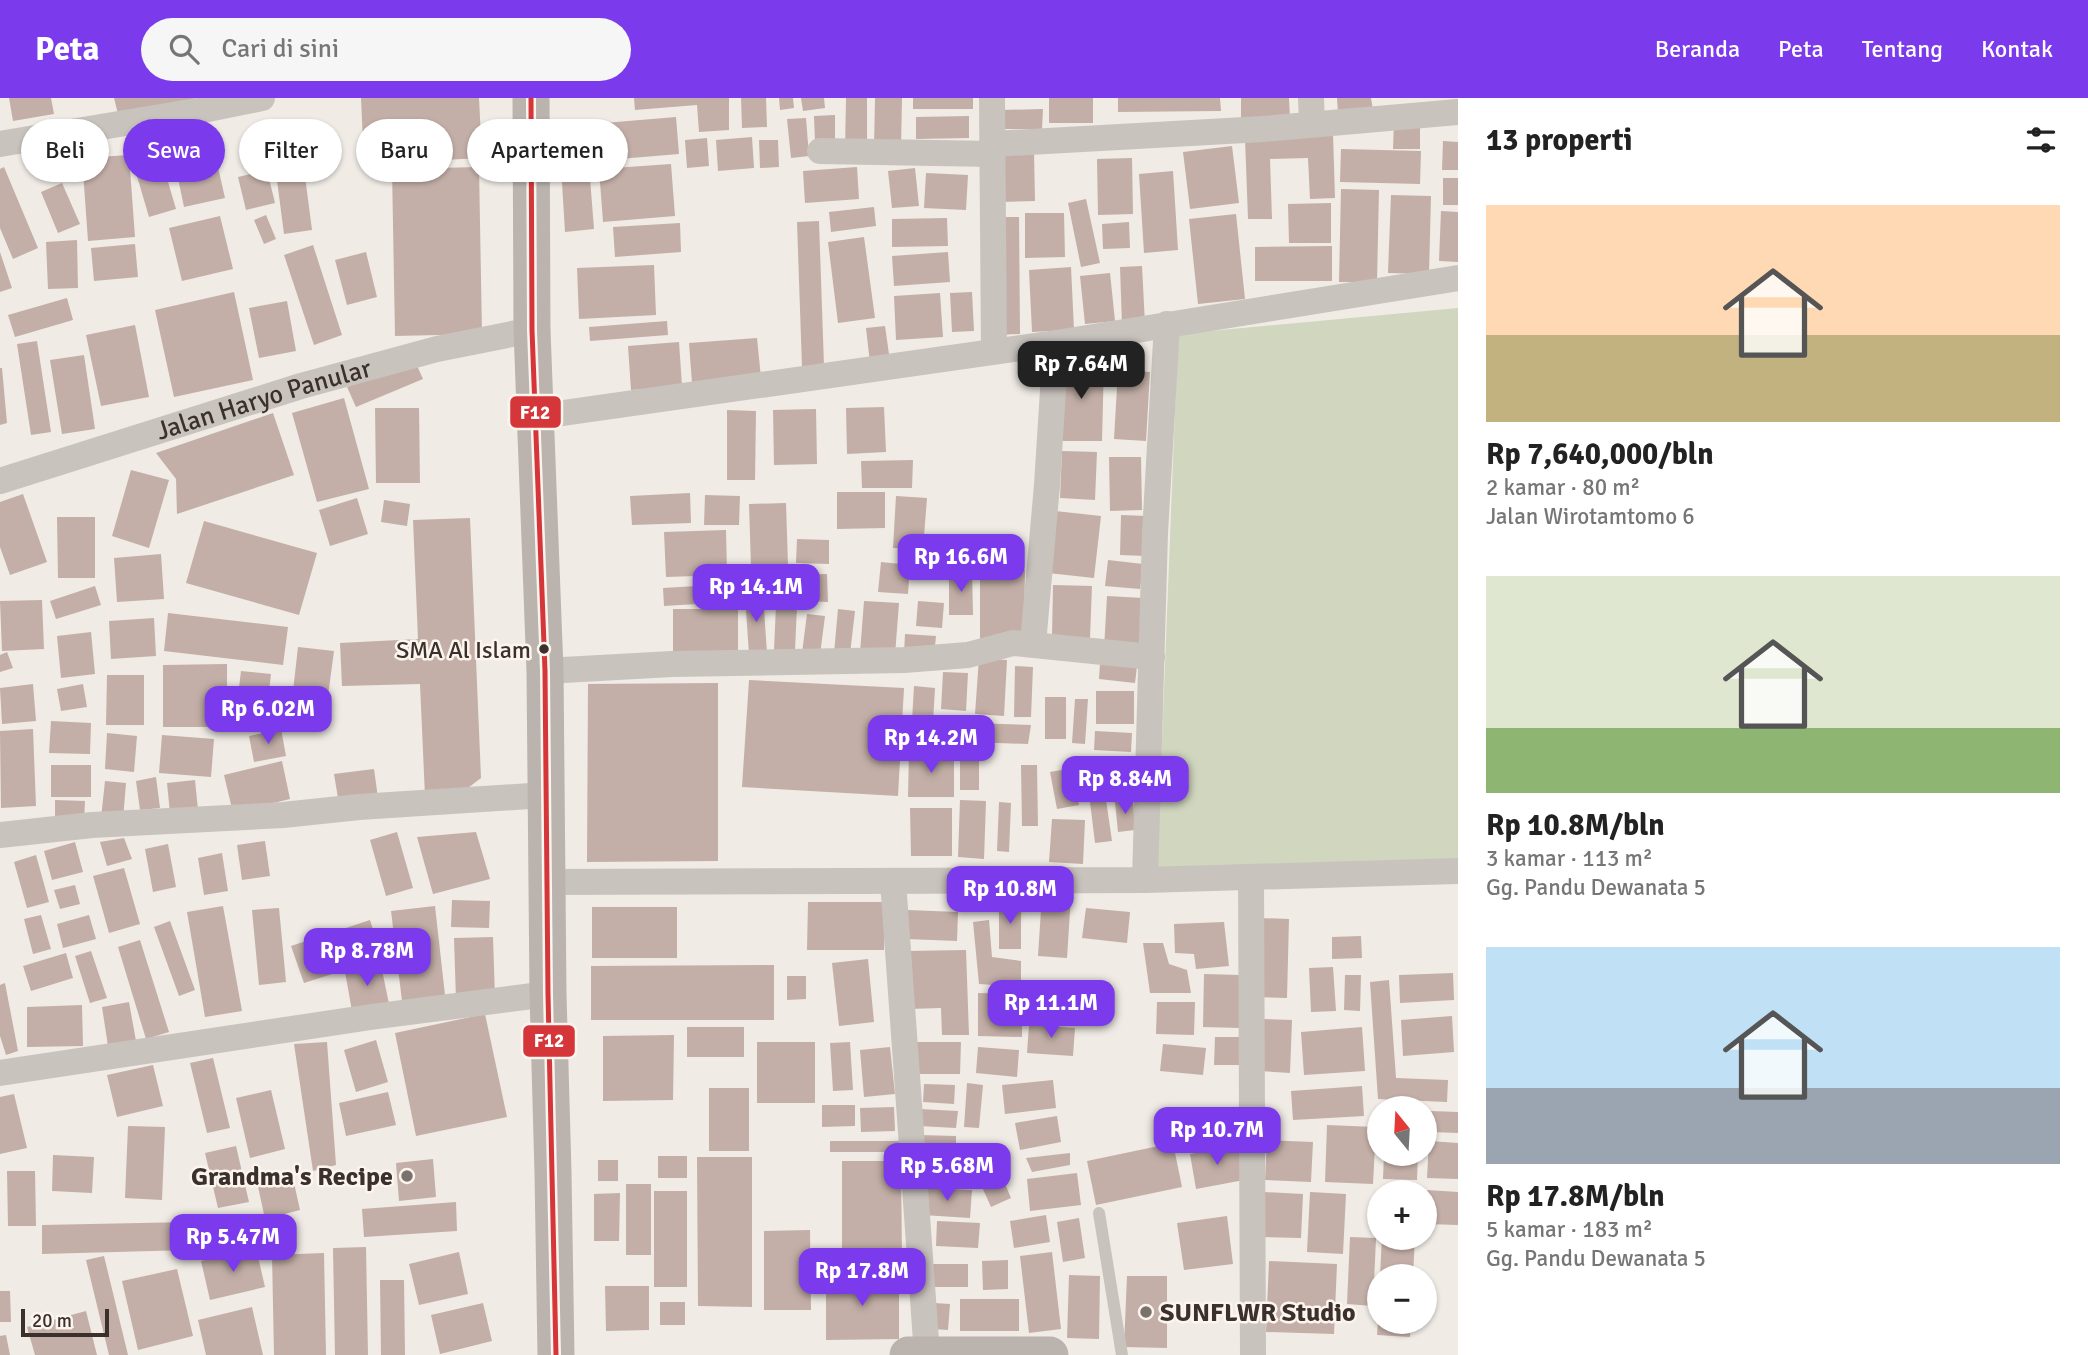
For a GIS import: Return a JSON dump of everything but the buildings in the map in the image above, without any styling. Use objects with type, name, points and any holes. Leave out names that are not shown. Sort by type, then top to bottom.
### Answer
[{"type":"main road","points":[[531,98],[532,330],[545,671],[548,994],[556,1355]]},
{"type":"main road","points":[[908,1355],[1050,1355]]},
{"type":"street","points":[[0,144],[262,98]]},
{"type":"street","points":[[992,98],[993,351]]},
{"type":"street","points":[[1311,98],[1312,124]]},
{"type":"street","points":[[820,151],[993,149],[1458,112]]},
{"type":"street","points":[[535,417],[1056,343],[1458,278]]},
{"type":"street","points":[[1145,880],[1155,533],[1167,324]]},
{"type":"street","name":"Jalan Haryo Panular","points":[[0,481],[300,386],[437,349],[532,330]]},
{"type":"street","points":[[1034,644],[1056,343]]},
{"type":"street","points":[[545,671],[672,664],[904,660],[968,655],[1013,643],[1152,657]]},
{"type":"street","points":[[0,835],[92,825],[283,815],[359,807],[545,795]]},
{"type":"street","points":[[547,882],[1145,880],[1458,872]]},
{"type":"street","points":[[1251,877],[1252,1355]]},
{"type":"street","points":[[893,881],[927,1355]]},
{"type":"street","points":[[0,1073],[371,1017],[548,994]]},
{"type":"lane","points":[[1099,1213],[1122,1355]]},
{"type":"green space","points":[[1458,308],[1458,861],[1157,869],[1178,334]]},
{"type":"transit line","name":"F12","points":[[531,98],[532,330],[545,671],[548,994],[556,1355]]},
{"type":"place","name":"SMA Al Islam","points":[[544,649]]},
{"type":"place","name":"Grandma's Recipe","points":[[407,1176]]},
{"type":"place","name":"SUNFLWR Studio","points":[[1146,1312]]}]
